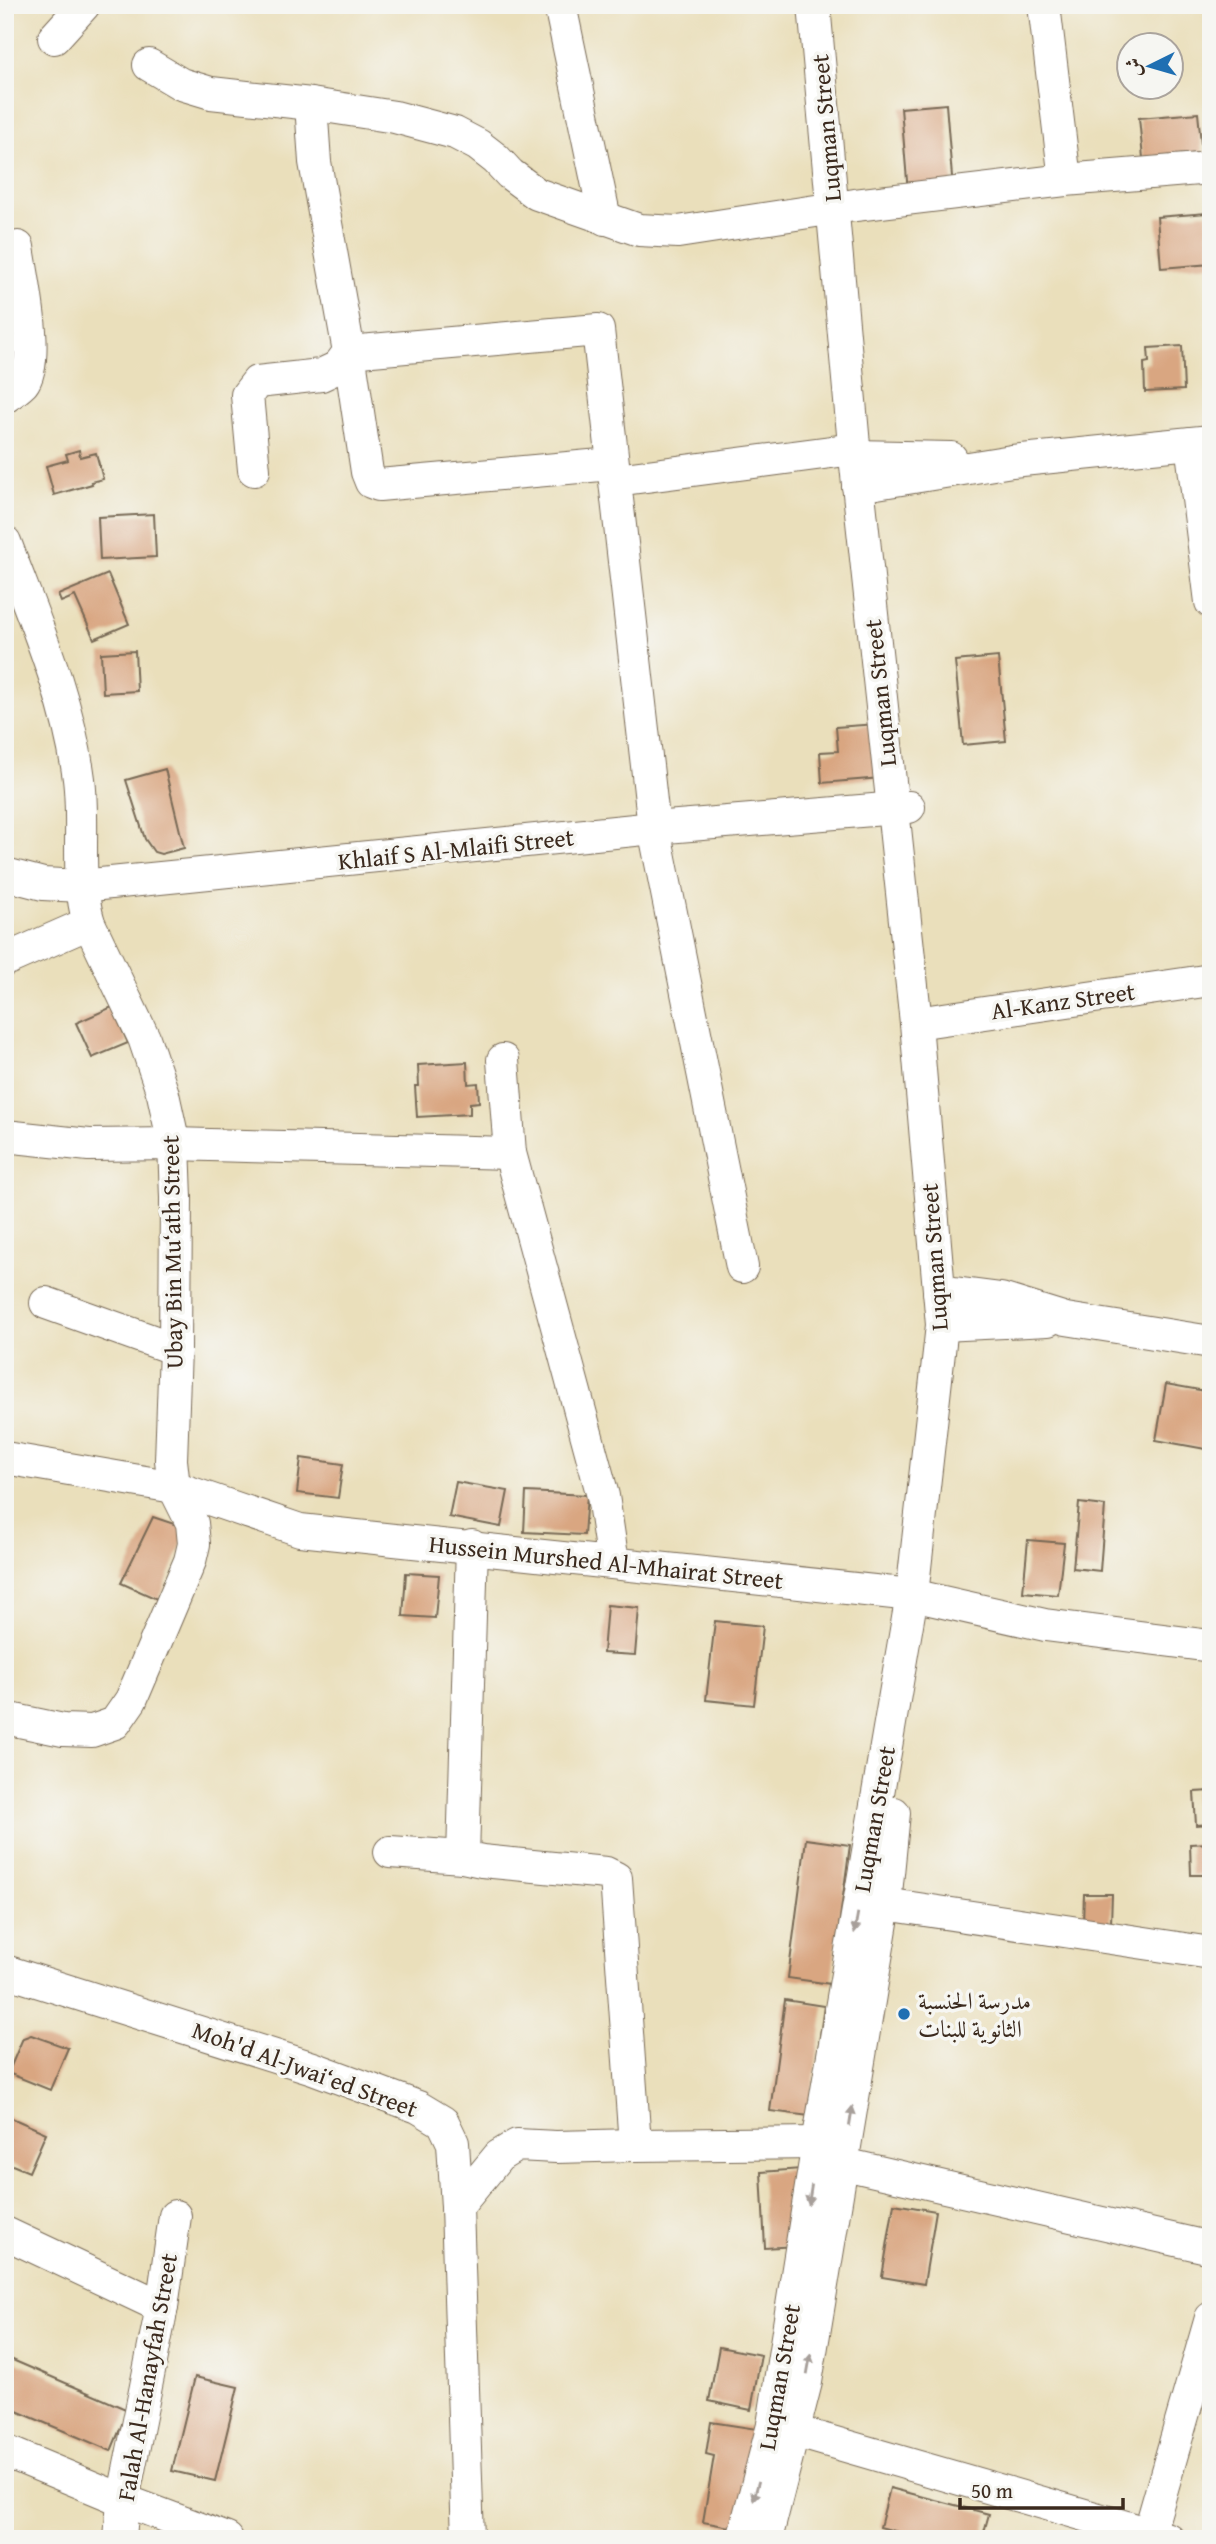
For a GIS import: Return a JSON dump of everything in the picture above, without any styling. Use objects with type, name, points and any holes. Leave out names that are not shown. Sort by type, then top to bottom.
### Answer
[{"type":"street","points":[[54,38],[84,5]]},
{"type":"street","points":[[560,5],[605,219]]},
{"type":"street","name":"Luqman Street","points":[[814,5],[844,207]]},
{"type":"street","name":"Luqman Street","points":[[743,2539],[783,2428],[806,2382],[844,2164],[885,1904],[949,1326],[924,1021],[864,466],[832,5]]},
{"type":"street","points":[[1044,5],[1065,180]]},
{"type":"street","points":[[149,65],[181,84],[211,93],[395,117],[455,133],[478,145],[537,194],[639,230],[677,232],[844,207],[1065,180],[1211,168]]},
{"type":"street","points":[[311,104],[314,162],[349,352],[367,472],[374,484],[614,472],[1012,461],[1201,442],[1211,602]]},
{"type":"street","points":[[5,397],[23,382],[29,369],[31,344],[18,247]]},
{"type":"street","points":[[254,470],[247,395],[257,382],[321,375],[338,367],[349,352],[598,330],[654,828],[742,1267]]},
{"type":"street","name":"Ubay Bin Mu‘ath Street","points":[[5,542],[11,572],[55,677],[70,735],[79,777],[82,814],[83,903],[89,923],[144,1038],[163,1094],[174,1144],[175,1349],[171,1460],[174,1487]]},
{"type":"street","name":"Khlaif S Al-Mlaifi Street","points":[[5,874],[43,884],[81,886],[654,828],[900,807]]},
{"type":"street","points":[[5,960],[89,923]]},
{"type":"street","name":"Al-Kanz Street","points":[[924,1021],[1211,980]]},
{"type":"street","points":[[503,1060],[510,1153],[603,1496],[613,1563]]},
{"type":"street","points":[[5,1136],[89,1145],[174,1144],[510,1153]]},
{"type":"street","points":[[947,1292],[1001,1299],[1066,1319],[1211,1342]]},
{"type":"street","points":[[46,1303],[175,1349]]},
{"type":"street","points":[[949,1326],[1066,1319]]},
{"type":"street","name":"Hussein Murshed Al-Mhairat Street","points":[[5,1458],[174,1487],[300,1530],[472,1546],[920,1597],[1045,1626],[1211,1646]]},
{"type":"street","points":[[5,1718],[63,1730],[92,1731],[115,1723],[131,1700],[190,1561],[194,1544],[192,1523],[174,1487]]},
{"type":"street","points":[[463,1857],[472,1546]]},
{"type":"street","name":"Luqman Street","points":[[766,2539],[783,2428],[818,2143],[920,1597]]},
{"type":"street","points":[[390,1852],[606,1873],[617,1878],[635,2145]]},
{"type":"street","points":[[885,1904],[1211,1953]]},
{"type":"street","name":"Moh'd Al-Jwai‘ed Street","points":[[5,1971],[313,2068],[418,2107],[443,2122],[453,2143],[457,2207],[468,2539]]},
{"type":"street","points":[[457,2207],[499,2156],[517,2145],[556,2147],[818,2143]]},
{"type":"street","points":[[844,2164],[1211,2248]]},
{"type":"street","name":"Falah Al-Hanayfah Street","points":[[120,2539],[123,2500],[162,2307],[175,2216]]},
{"type":"street","points":[[5,2233],[162,2307]]},
{"type":"street","points":[[783,2428],[1159,2536],[1211,2318]]},
{"type":"street","points":[[5,2451],[227,2539]]},
{"type":"building","points":[[946,104],[953,189],[908,193],[901,108]]},
{"type":"building","points":[[1198,113],[1202,153],[1143,158],[1139,118]]},
{"type":"building","points":[[1207,213],[1211,264],[1161,268],[1157,217]]},
{"type":"building","points":[[1182,346],[1184,390],[1145,392],[1144,363],[1149,362],[1148,348]]},
{"type":"building","points":[[79,450],[80,457],[96,453],[103,479],[54,495],[46,466],[68,460],[66,454]]},
{"type":"building","points":[[154,514],[156,557],[100,560],[98,517]]},
{"type":"building","points":[[108,574],[129,624],[94,639],[75,596],[61,602],[58,595]]},
{"type":"building","points":[[135,651],[137,691],[103,693],[101,653]]},
{"type":"building","points":[[998,657],[1006,741],[963,745],[955,661]]},
{"type":"building","points":[[877,724],[881,778],[822,783],[820,752],[838,751],[836,727]]},
{"type":"building","points":[[165,769],[184,848],[161,854],[154,852],[145,839],[126,780]]},
{"type":"building","points":[[112,1007],[128,1043],[92,1058],[76,1023]]},
{"type":"building","points":[[467,1062],[468,1084],[478,1083],[479,1102],[470,1103],[470,1114],[417,1117],[415,1086],[419,1086],[418,1065]]},
{"type":"building","points":[[1166,1384],[1211,1392],[1211,1450],[1156,1440]]},
{"type":"building","points":[[301,1458],[343,1464],[338,1498],[297,1493]]},
{"type":"building","points":[[456,1482],[508,1491],[501,1527],[449,1517]]},
{"type":"building","points":[[526,1492],[587,1495],[584,1535],[524,1532]]},
{"type":"building","points":[[1079,1503],[1105,1506],[1100,1571],[1073,1568]]},
{"type":"building","points":[[153,1517],[180,1526],[185,1536],[159,1600],[121,1583]]},
{"type":"building","points":[[1028,1540],[1064,1543],[1058,1595],[1023,1592]]},
{"type":"building","points":[[406,1573],[439,1575],[435,1618],[403,1616]]},
{"type":"building","points":[[607,1605],[639,1608],[635,1655],[603,1653]]},
{"type":"building","points":[[715,1621],[763,1626],[754,1705],[706,1700]]},
{"type":"building","points":[[1211,1791],[1211,1824],[1196,1825],[1194,1792]]},
{"type":"building","points":[[806,1839],[850,1845],[831,1984],[788,1978]]},
{"type":"building","points":[[1211,1843],[1211,1875],[1191,1875],[1190,1844]]},
{"type":"building","points":[[1084,1894],[1112,1894],[1111,1924],[1083,1924]]},
{"type":"building","points":[[785,2000],[824,2006],[809,2116],[770,2111]]},
{"type":"building","points":[[31,2035],[68,2048],[50,2090],[8,2073],[23,2038]]},
{"type":"building","points":[[5,2115],[46,2133],[29,2172],[5,2162]]},
{"type":"building","points":[[801,2169],[795,2246],[765,2248],[761,2172]]},
{"type":"building","points":[[894,2204],[936,2211],[924,2284],[882,2277]]},
{"type":"building","points":[[719,2347],[761,2355],[751,2410],[709,2401]]},
{"type":"building","points":[[8,2358],[128,2410],[111,2451],[5,2406],[5,2365]]},
{"type":"building","points":[[195,2377],[238,2387],[215,2481],[172,2471]]},
{"type":"building","points":[[711,2422],[757,2429],[740,2529],[703,2522],[714,2456],[706,2454]]},
{"type":"building","points":[[890,2488],[989,2514],[982,2539],[924,2539],[880,2527]]},
{"type":"place","name":"مدرسة الحنسبة الثانوية للبنات","points":[[904,2014]]}]
